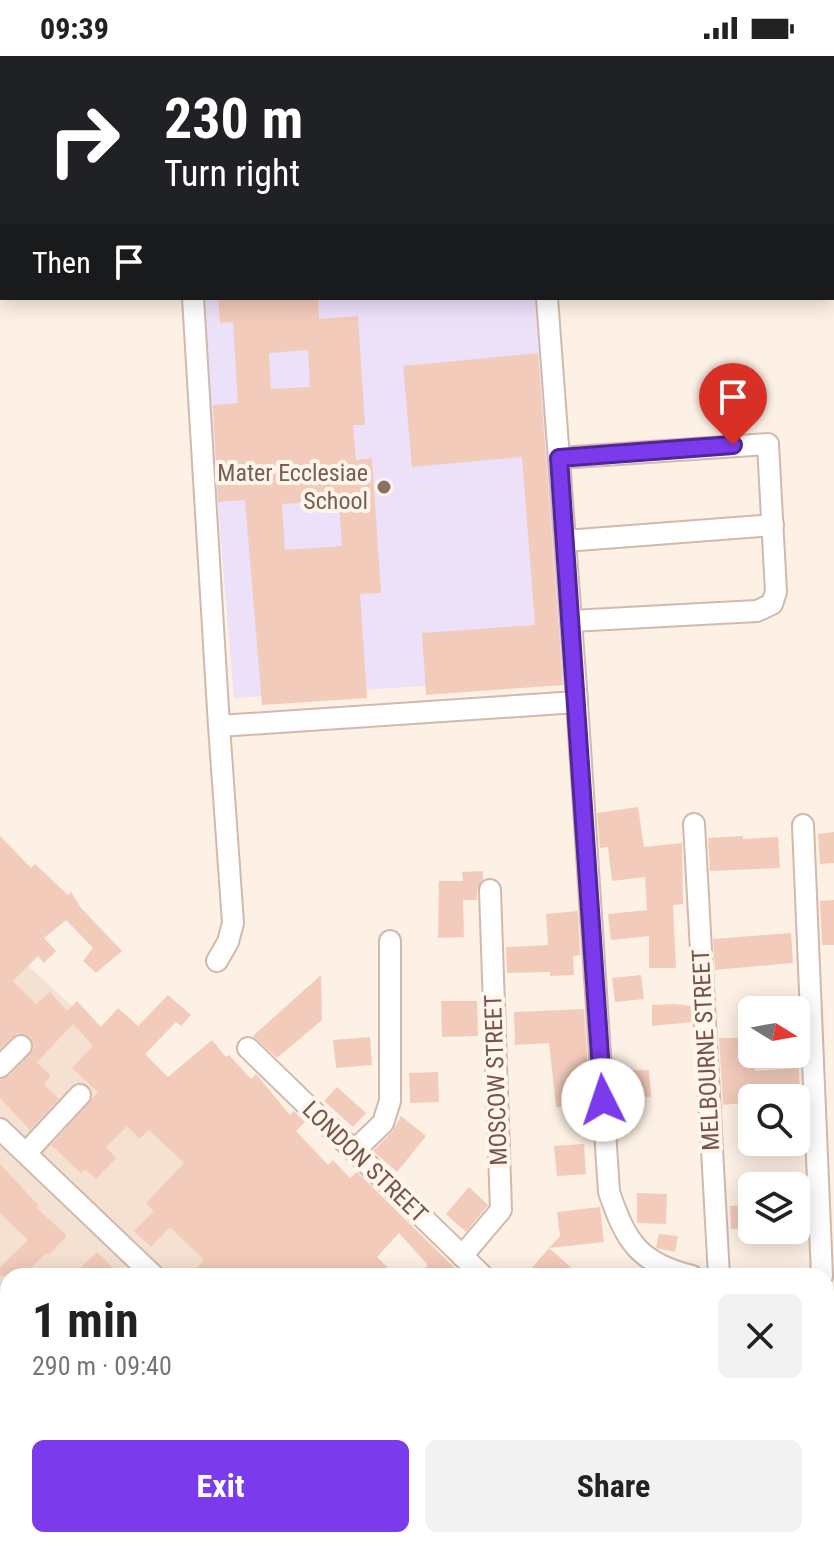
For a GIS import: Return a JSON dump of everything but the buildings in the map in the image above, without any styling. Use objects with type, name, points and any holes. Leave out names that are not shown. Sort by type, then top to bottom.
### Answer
[{"type":"street","points":[[193,300],[233,923],[228,942],[217,961]]},
{"type":"street","points":[[547,300],[609,1192],[622,1231],[641,1252],[663,1268]]},
{"type":"street","points":[[559,458],[768,444],[776,592],[772,604],[757,611],[571,621]]},
{"type":"street","points":[[565,541],[773,525]]},
{"type":"street","points":[[219,726],[577,702]]},
{"type":"street","name":"MELBOURNE STREET","points":[[694,824],[719,1268]]},
{"type":"street","points":[[803,825],[822,1268]]},
{"type":"street","name":"MOSCOW STREET","points":[[462,1256],[501,1210],[490,890]]},
{"type":"street","points":[[354,1151],[383,1123],[390,1101],[390,941]]},
{"type":"street","points":[[0,1067],[21,1046]]},
{"type":"street","name":"LONDON STREET","points":[[248,1048],[475,1268]]},
{"type":"street","points":[[26,1153],[80,1095]]},
{"type":"street","points":[[0,1129],[146,1268]]},
{"type":"shaded area","name":"Mater Ecclesiae School","points":[[201,300],[541,300],[564,677],[234,698]]},
{"type":"shaded area","points":[[0,939],[351,1268],[0,1268]]},
{"type":"place","name":"Mater Ecclesiae School","points":[[384,487]]},
{"type":"route","points":[[603,1100],[559,458],[733,445]]}]
